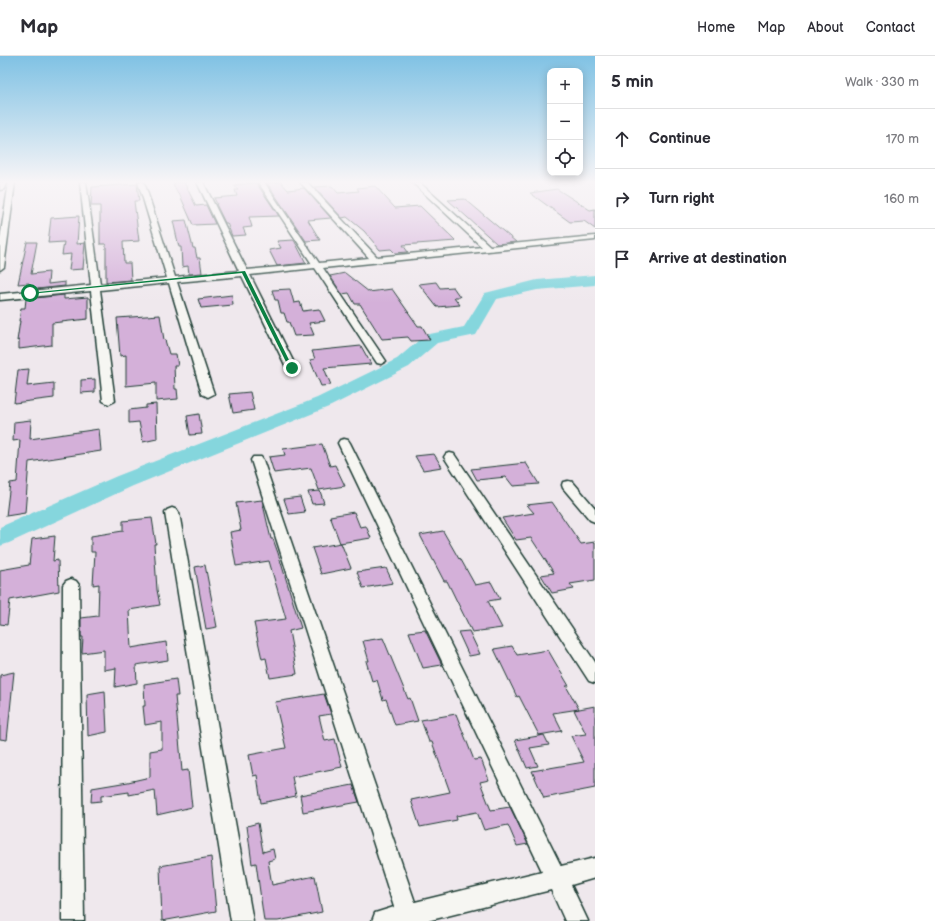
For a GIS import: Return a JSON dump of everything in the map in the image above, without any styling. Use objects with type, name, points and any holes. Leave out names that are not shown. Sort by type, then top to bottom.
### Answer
[{"type":"street","points":[[0,267],[6,222]]},
{"type":"street","points":[[88,222],[109,401]]},
{"type":"street","points":[[153,222],[208,394]]},
{"type":"street","points":[[220,222],[292,368]]},
{"type":"street","points":[[287,222],[381,361]]},
{"type":"street","points":[[340,222],[374,259]]},
{"type":"street","points":[[460,222],[488,248]]},
{"type":"street","points":[[0,297],[595,238]]},
{"type":"street","points":[[344,443],[577,921]]},
{"type":"street","points":[[450,457],[595,676]]},
{"type":"street","points":[[257,460],[409,918]]},
{"type":"street","points":[[568,485],[595,517]]},
{"type":"street","points":[[172,513],[242,921]]},
{"type":"street","points":[[70,585],[72,921]]},
{"type":"street","points":[[383,921],[409,918],[595,868]]},
{"type":"building","points":[[50,222],[79,222],[77,244],[85,243],[83,269],[69,270],[71,254],[62,255],[64,242],[48,243]]},
{"type":"building","points":[[100,222],[137,222],[139,241],[123,242],[124,263],[130,263],[131,280],[106,282],[106,244],[100,244]]},
{"type":"building","points":[[173,222],[187,222],[193,248],[195,248],[197,258],[200,258],[202,273],[189,274],[188,266],[182,267],[181,247],[179,247]]},
{"type":"building","points":[[192,222],[214,222],[215,224],[193,225]]},
{"type":"building","points":[[251,222],[252,227],[243,228],[246,235],[232,236],[227,223],[225,223]]},
{"type":"building","points":[[293,222],[309,222],[320,240],[306,241]]},
{"type":"building","points":[[354,222],[437,222],[456,241],[403,245],[408,252],[395,253],[391,249],[380,250],[364,231]]},
{"type":"building","points":[[473,222],[493,222],[516,242],[497,244]]},
{"type":"building","points":[[586,222],[595,222],[595,229]]},
{"type":"building","points":[[294,240],[306,263],[277,266],[269,250],[281,248],[277,241]]},
{"type":"building","points":[[27,242],[37,242],[31,274],[49,272],[48,284],[65,282],[65,286],[28,290],[29,283],[18,284]]},
{"type":"building","points":[[345,273],[369,292],[392,289],[418,326],[422,326],[430,340],[411,341],[408,337],[382,339],[360,304],[355,304],[349,293],[342,294],[330,276]]},
{"type":"building","points":[[436,282],[440,288],[453,287],[460,297],[454,297],[460,305],[437,307],[419,284]]},
{"type":"building","points":[[290,289],[294,303],[300,302],[303,311],[319,309],[325,321],[309,323],[314,335],[294,336],[284,313],[281,313],[278,300],[275,300],[272,290]]},
{"type":"building","points":[[64,295],[64,299],[88,297],[88,319],[52,323],[52,345],[19,349],[19,340],[17,341],[19,321],[21,308],[25,308],[26,299]]},
{"type":"building","points":[[232,295],[233,305],[201,308],[198,299]]},
{"type":"building","points":[[160,315],[164,340],[169,354],[176,354],[178,366],[174,366],[175,389],[177,389],[178,399],[156,401],[156,383],[126,386],[126,355],[120,356],[117,318]]},
{"type":"building","points":[[361,346],[371,364],[324,368],[331,385],[321,386],[310,360],[315,359],[312,351]]},
{"type":"building","points":[[29,369],[27,386],[54,383],[54,398],[14,403],[18,370]]},
{"type":"building","points":[[95,379],[95,392],[81,393],[81,380]]},
{"type":"building","points":[[250,392],[254,410],[233,413],[229,394]]},
{"type":"building","points":[[156,404],[157,439],[143,442],[139,422],[129,423],[129,410],[146,408],[146,405]]},
{"type":"building","points":[[199,414],[202,434],[190,435],[187,416]]},
{"type":"building","points":[[31,420],[30,439],[99,429],[101,451],[29,462],[25,513],[6,516],[10,483],[17,482],[20,440],[13,441],[14,422]]},
{"type":"building","points":[[322,444],[330,466],[335,465],[345,486],[319,490],[311,468],[274,473],[269,457],[285,455],[283,449]]},
{"type":"building","points":[[434,454],[442,467],[423,470],[415,456]]},
{"type":"building","points":[[526,463],[539,484],[513,486],[506,477],[477,480],[471,469]]},
{"type":"building","points":[[320,491],[324,503],[312,504],[308,492]]},
{"type":"building","points":[[300,497],[305,512],[289,514],[284,499]]},
{"type":"building","points":[[262,500],[271,539],[273,539],[278,553],[301,628],[289,631],[297,674],[270,678],[266,658],[262,659],[254,623],[286,619],[269,561],[236,566],[230,532],[241,530],[236,503]]},
{"type":"building","points":[[552,502],[581,544],[595,542],[595,580],[570,584],[574,589],[552,593],[541,575],[554,573],[531,538],[516,540],[502,518],[534,513],[527,505]]},
{"type":"building","points":[[354,512],[360,527],[366,526],[371,538],[340,543],[330,516]]},
{"type":"building","points":[[152,518],[156,544],[154,544],[157,590],[160,605],[129,610],[131,648],[166,642],[168,660],[136,665],[137,683],[115,687],[116,668],[104,670],[104,650],[82,653],[83,637],[81,637],[81,618],[98,616],[99,584],[93,585],[95,552],[91,552],[91,536],[123,531],[123,521]]},
{"type":"building","points":[[443,531],[475,585],[491,582],[500,599],[488,601],[502,628],[472,632],[447,581],[444,581],[420,535]]},
{"type":"building","points":[[55,536],[53,561],[58,560],[59,591],[10,600],[7,625],[0,624],[0,570],[29,565],[32,539]]},
{"type":"building","points":[[341,543],[351,568],[321,574],[312,548]]},
{"type":"building","points":[[205,565],[217,627],[206,629],[195,567]]},
{"type":"building","points":[[386,568],[393,583],[363,588],[357,572]]},
{"type":"building","points":[[425,630],[442,665],[423,668],[409,632]]},
{"type":"building","points":[[469,631],[480,654],[469,656],[458,632]]},
{"type":"building","points":[[383,638],[408,699],[410,698],[418,721],[395,725],[386,699],[383,700],[377,680],[372,681],[366,661],[369,661],[363,641]]},
{"type":"building","points":[[512,646],[517,655],[548,650],[569,686],[566,686],[579,709],[553,713],[562,731],[539,735],[519,696],[517,697],[494,649]]},
{"type":"building","points":[[14,672],[7,740],[0,739],[0,675]]},
{"type":"building","points":[[176,679],[178,696],[175,696],[182,771],[188,770],[192,807],[157,815],[155,790],[129,795],[129,792],[101,796],[101,801],[91,802],[92,788],[150,777],[150,751],[162,749],[162,722],[145,725],[143,706],[145,706],[144,684]]},
{"type":"building","points":[[105,691],[107,732],[88,736],[87,694]]},
{"type":"building","points":[[324,694],[331,714],[319,716],[325,741],[335,739],[342,767],[292,777],[296,796],[261,803],[257,775],[253,776],[249,755],[286,748],[275,702]]},
{"type":"building","points":[[595,706],[595,788],[544,798],[532,771],[584,762],[571,736],[586,734],[574,710]]},
{"type":"building","points":[[456,714],[474,760],[481,759],[489,780],[480,782],[491,810],[510,807],[528,844],[517,846],[508,825],[484,830],[477,812],[456,816],[457,820],[420,827],[411,800],[450,792],[432,742],[429,742],[421,720]]},
{"type":"building","points":[[544,735],[549,745],[530,748],[538,766],[527,768],[515,740]]},
{"type":"building","points":[[353,785],[359,802],[303,812],[300,795]]},
{"type":"building","points":[[258,823],[263,852],[273,849],[275,859],[268,861],[272,885],[315,876],[322,912],[278,921],[264,921],[256,863],[252,864],[247,826]]},
{"type":"building","points":[[211,857],[216,911],[162,921],[160,866]]},
{"type":"waterway","points":[[0,537],[125,481],[324,402],[403,363],[431,339],[470,331],[491,296],[537,285],[595,280]]},
{"type":"route","points":[[30,293],[244,272],[292,368]]}]
